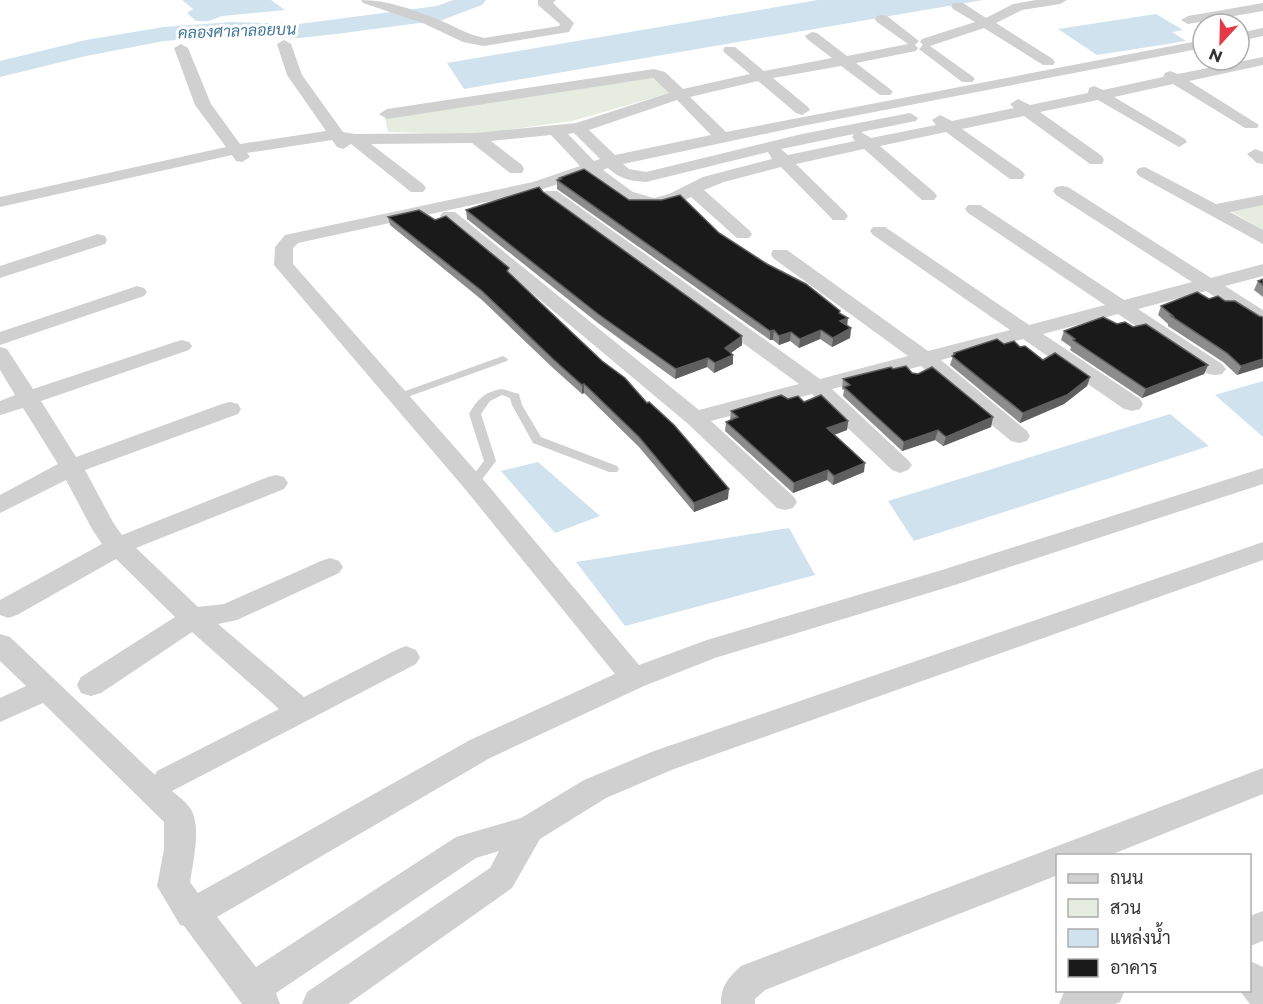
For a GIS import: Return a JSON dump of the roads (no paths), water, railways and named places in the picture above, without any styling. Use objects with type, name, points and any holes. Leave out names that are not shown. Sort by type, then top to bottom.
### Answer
[{"type":"street","points":[[368,0],[430,21],[468,39],[484,42],[564,29],[567,23],[543,2],[549,0]]},
{"type":"street","points":[[0,202],[240,153],[344,140],[476,138],[578,128],[677,95],[919,45],[984,24],[1017,7],[1060,0]]},
{"type":"street","points":[[1208,4],[1223,12]]},
{"type":"street","points":[[958,6],[1048,62]]},
{"type":"street","points":[[1231,12],[1263,7]]},
{"type":"street","points":[[882,19],[968,79]]},
{"type":"street","points":[[812,36],[885,92]]},
{"type":"street","points":[[284,44],[295,75],[344,140],[417,188]]},
{"type":"street","points":[[634,678],[472,483],[284,265],[284,247],[292,238],[537,186],[612,161],[802,121],[1191,46]]},
{"type":"street","points":[[181,48],[203,105],[240,153]]},
{"type":"street","points":[[730,50],[802,110]]},
{"type":"street","points":[[990,102],[1191,62]]},
{"type":"street","points":[[1157,69],[1251,125]]},
{"type":"street","points":[[556,131],[591,169],[627,195],[652,204],[739,172],[1175,79],[1198,72]]},
{"type":"street","points":[[387,114],[639,73],[660,75],[677,95],[718,134]]},
{"type":"street","points":[[1081,84],[1179,142]]},
{"type":"street","points":[[1009,98],[1096,160]]},
{"type":"street","points":[[578,128],[623,173],[646,177],[770,147],[954,109]]},
{"type":"street","points":[[931,113],[1016,175]]},
{"type":"street","points":[[852,129],[928,196]]},
{"type":"street","points":[[476,138],[516,169]]},
{"type":"street","points":[[770,147],[839,216]]},
{"type":"street","points":[[0,210],[240,153]]},
{"type":"street","points":[[1145,172],[1263,238]]},
{"type":"street","points":[[692,189],[743,234]]},
{"type":"street","points":[[1062,191],[1263,319]]},
{"type":"street","points":[[551,195],[817,387],[900,465]]},
{"type":"street","points":[[1214,210],[1263,200]]},
{"type":"street","points":[[974,209],[1215,369]]},
{"type":"street","points":[[449,216],[695,418],[785,502]]},
{"type":"street","points":[[879,231],[1132,404]]},
{"type":"street","points":[[0,272],[98,240]]},
{"type":"street","points":[[780,254],[926,359],[1019,436]]},
{"type":"street","points":[[695,418],[1263,270]]},
{"type":"street","points":[[0,339],[137,292]]},
{"type":"street","points":[[0,408],[182,346]]},
{"type":"street","points":[[0,353],[71,467],[105,529],[118,546],[193,618],[301,711]]},
{"type":"street","points":[[0,505],[71,467],[230,409]]},
{"type":"street","points":[[192,914],[480,749],[634,678],[707,650],[949,577],[1263,476]]},
{"type":"street","points":[[8,608],[118,546],[276,483]]},
{"type":"street","points":[[0,644],[179,817],[180,849],[173,886],[192,914],[257,996],[467,847],[529,829],[595,789],[664,760],[1263,551]]},
{"type":"street","points":[[91,685],[193,618],[228,613],[330,567]]},
{"type":"street","points":[[168,780],[406,657]]},
{"type":"street","points":[[0,711],[47,689]]},
{"type":"street","points":[[1073,854],[1263,781]]},
{"type":"street","points":[[319,1004],[501,878],[529,829]]},
{"type":"street","points":[[738,1004],[738,992],[753,978],[1056,861]]},
{"type":"street","points":[[1251,979],[1263,993]]},
{"type":"street","points":[[1076,1004],[1103,992]]},
{"type":"lane","points":[[398,397],[503,359]]},
{"type":"lane","points":[[472,483],[490,461],[475,414],[478,405],[488,395],[498,392],[509,392],[515,396],[517,405],[537,440],[613,469]]},
{"type":"water","points":[[182,0],[271,0],[285,10],[196,21],[187,13],[193,9]]},
{"type":"water","points":[[818,0],[983,0],[464,89],[447,63]]},
{"type":"water","points":[[1156,14],[1183,30],[1172,32],[1186,41],[1097,55],[1058,29]]},
{"type":"water","points":[[1263,381],[1263,437],[1215,395]]},
{"type":"water","points":[[1170,414],[1209,446],[914,541],[888,501]]},
{"type":"water","points":[[538,462],[600,516],[555,533],[501,471]]},
{"type":"water","points":[[789,528],[815,575],[625,626],[576,562]]},
{"type":"waterway","name":"คลองศาลาลอยบน","points":[[0,69],[86,48],[164,34],[231,29],[299,31],[336,27],[442,13],[474,0]]}]
